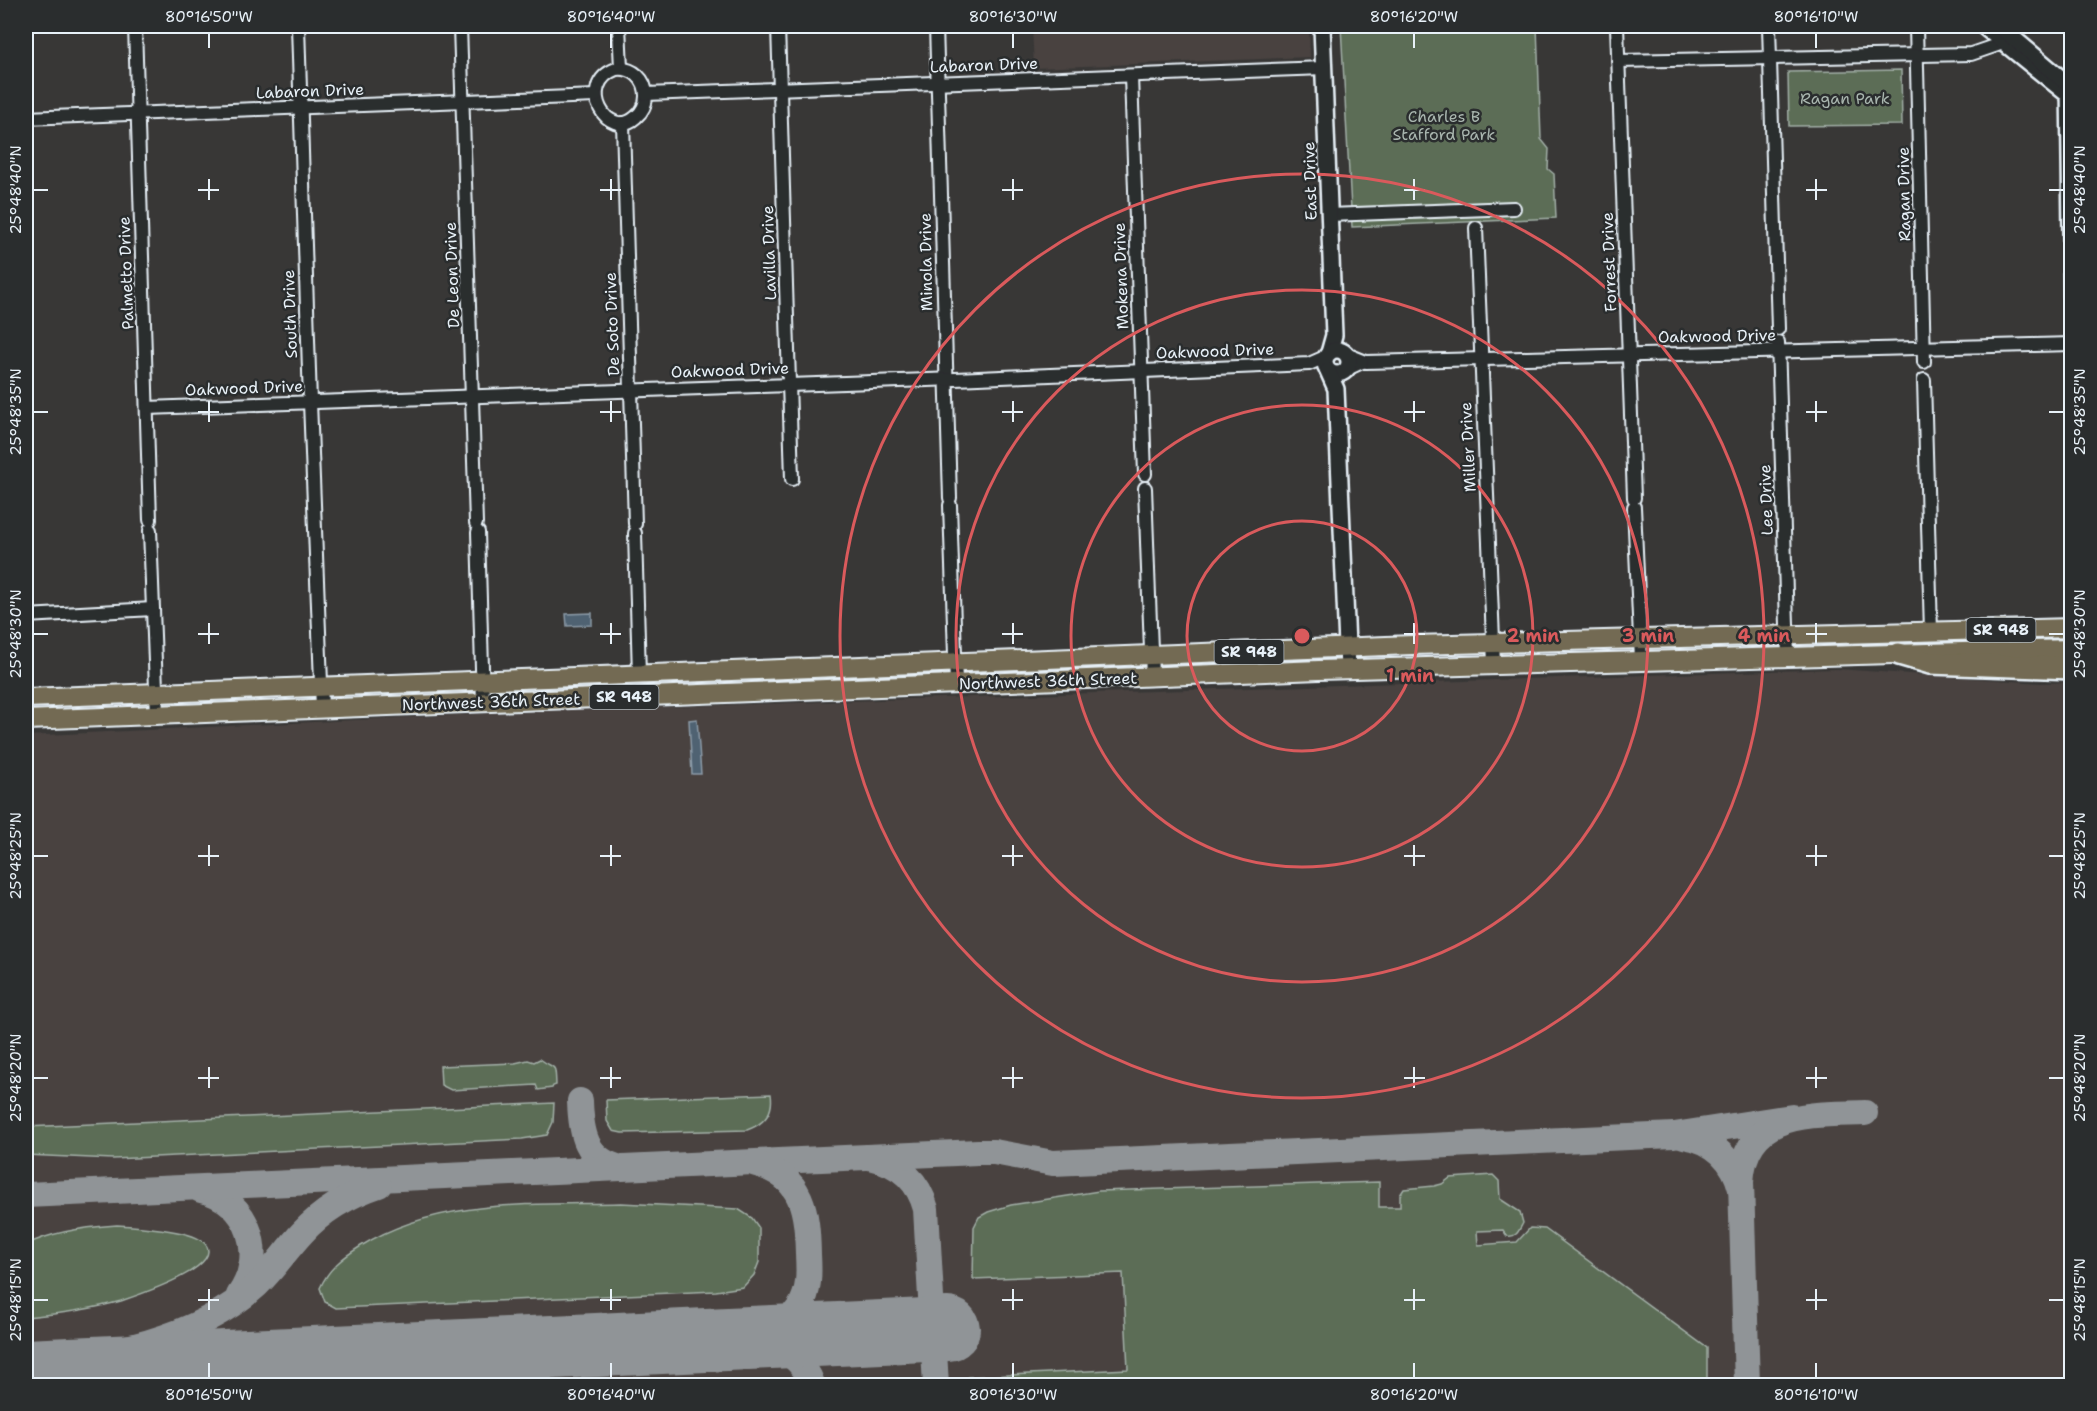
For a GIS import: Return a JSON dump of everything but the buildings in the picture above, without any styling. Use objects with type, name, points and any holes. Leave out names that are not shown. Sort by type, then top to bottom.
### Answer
[{"type":"highway","points":[[1895,654],[1930,663],[2072,668]]},
{"type":"main road","name":"Northwest 36th Street","points":[[26,698],[1493,643],[2072,628]]},
{"type":"main road","points":[[1895,654],[1913,649],[1925,642],[1931,632]]},
{"type":"main road","name":"Northwest 36th Street","points":[[26,720],[1348,669],[2072,649]]},
{"type":"main road","points":[[765,670],[765,692]]},
{"type":"main road","points":[[584,699],[598,690],[623,689],[631,686],[639,675]]},
{"type":"street","name":"Palmetto Drive","points":[[135,26],[157,715]]},
{"type":"street","name":"South Drive","points":[[298,26],[309,402],[322,708]]},
{"type":"street","name":"De Leon Drive","points":[[460,26],[483,702]]},
{"type":"street","points":[[619,26],[621,68]]},
{"type":"street","name":"Lavilla Drive","points":[[778,26],[792,478]]},
{"type":"street","name":"Minola Drive","points":[[936,26],[956,685]]},
{"type":"street","name":"East Drive","points":[[1322,26],[1334,336],[1333,362],[1348,669]]},
{"type":"street","name":"Forrest Drive","points":[[1617,26],[1641,660]]},
{"type":"street","points":[[1769,26],[1778,329]]},
{"type":"street","name":"Ragan Drive","points":[[1916,26],[1924,362]]},
{"type":"street","points":[[1983,26],[2070,92]]},
{"type":"street","points":[[1999,26],[2070,92],[2072,307]]},
{"type":"street","points":[[1618,61],[1971,54],[2003,43]]},
{"type":"street","points":[[621,68],[628,69],[639,76],[646,94],[644,107],[638,116],[623,123],[615,122],[604,115],[596,96],[602,78],[610,71],[621,68]]},
{"type":"street","name":"Labaron Drive","points":[[646,94],[1324,68]]},
{"type":"street","name":"Mokena Drive","points":[[1131,76],[1145,474]]},
{"type":"street","name":"Labaron Drive","points":[[26,118],[596,96]]},
{"type":"street","name":"De Soto Drive","points":[[623,123],[639,675]]},
{"type":"street","points":[[1329,215],[1514,208]]},
{"type":"street","name":"Miller Drive","points":[[1476,228],[1494,664]]},
{"type":"street","name":"Oakwood Drive","points":[[147,408],[945,380],[1333,362],[1628,354],[1778,347],[1924,349],[2072,344]]},
{"type":"street","name":"Lee Drive","points":[[1778,347],[1788,656]]},
{"type":"street","points":[[1924,380],[1931,632]]},
{"type":"street","points":[[1145,488],[1152,677]]},
{"type":"street","points":[[26,616],[153,609]]},
{"type":"shaded area","points":[[1032,26],[1309,26],[1310,57],[1034,68]]},
{"type":"shaded area","points":[[1837,669],[2041,683],[2071,682],[2071,1385],[26,1385],[26,736],[535,711]]},
{"type":"green space","name":"Charles B Stafford Park","points":[[1341,26],[1537,26],[1541,139],[1549,149],[1548,169],[1554,174],[1556,218],[1352,227]]},
{"type":"green space","name":"Ragan Park","points":[[1901,70],[1902,125],[1789,126],[1788,72]]},
{"type":"green space","points":[[540,1059],[555,1069],[556,1085],[552,1088],[538,1090],[536,1085],[451,1090],[441,1085],[440,1066],[515,1063],[528,1060],[534,1062]]},
{"type":"green space","points":[[771,1094],[771,1107],[766,1117],[758,1125],[747,1130],[622,1133],[613,1131],[607,1121],[606,1100]]},
{"type":"green space","points":[[554,1103],[553,1122],[547,1135],[522,1139],[113,1159],[26,1155],[26,1127]]},
{"type":"green space","points":[[1493,1175],[1499,1181],[1500,1199],[1520,1212],[1523,1223],[1513,1236],[1507,1236],[1503,1230],[1477,1231],[1478,1245],[1517,1242],[1530,1228],[1545,1229],[1707,1348],[1707,1385],[970,1385],[968,1377],[1128,1369],[1123,1273],[973,1279],[974,1227],[979,1217],[988,1212],[1011,1205],[1099,1191],[1379,1182],[1379,1207],[1400,1207],[1400,1195],[1404,1189],[1434,1186],[1450,1178]]},
{"type":"green space","points":[[621,1203],[738,1209],[752,1218],[759,1228],[759,1262],[754,1275],[743,1287],[716,1291],[336,1308],[325,1302],[320,1288],[332,1269],[354,1250],[391,1230],[422,1219],[487,1207]]},
{"type":"green space","points":[[117,1225],[186,1234],[202,1241],[208,1250],[204,1260],[194,1269],[144,1293],[97,1307],[26,1317],[26,1245],[58,1233]]},
{"type":"water","points":[[592,613],[592,625],[567,626],[566,614]]},
{"type":"water","points":[[697,719],[701,774],[692,774],[689,720]]},
{"type":"taxiway","points":[[580,1101],[587,1143],[600,1159],[621,1168]]},
{"type":"taxiway","points":[[1747,1386],[1741,1182],[1745,1158],[1755,1141],[1768,1129],[1785,1121],[1804,1116],[1865,1113]]},
{"type":"taxiway","points":[[26,1195],[978,1152],[994,1152],[1053,1163],[1674,1135],[1792,1117]]},
{"type":"taxiway","points":[[1684,1136],[1704,1142],[1721,1153],[1733,1169],[1741,1189]]},
{"type":"taxiway","points":[[873,1158],[892,1165],[907,1176],[919,1190],[926,1209],[936,1386]]},
{"type":"taxiway","points":[[740,1339],[773,1330],[787,1321],[803,1302],[808,1282],[806,1224],[800,1198],[784,1177],[756,1164]]},
{"type":"taxiway","points":[[26,1364],[87,1356],[148,1343],[206,1320],[257,1285],[319,1217],[357,1193],[379,1185]]},
{"type":"taxiway","points":[[201,1190],[218,1196],[232,1205],[242,1217],[249,1232],[252,1264],[239,1295]]},
{"type":"taxiway","points":[[746,1339],[768,1343],[787,1352],[802,1366],[813,1386]]},
{"type":"taxiway","points":[[26,1378],[131,1386]]},
{"type":"runway","points":[[26,1371],[948,1329]]}]
